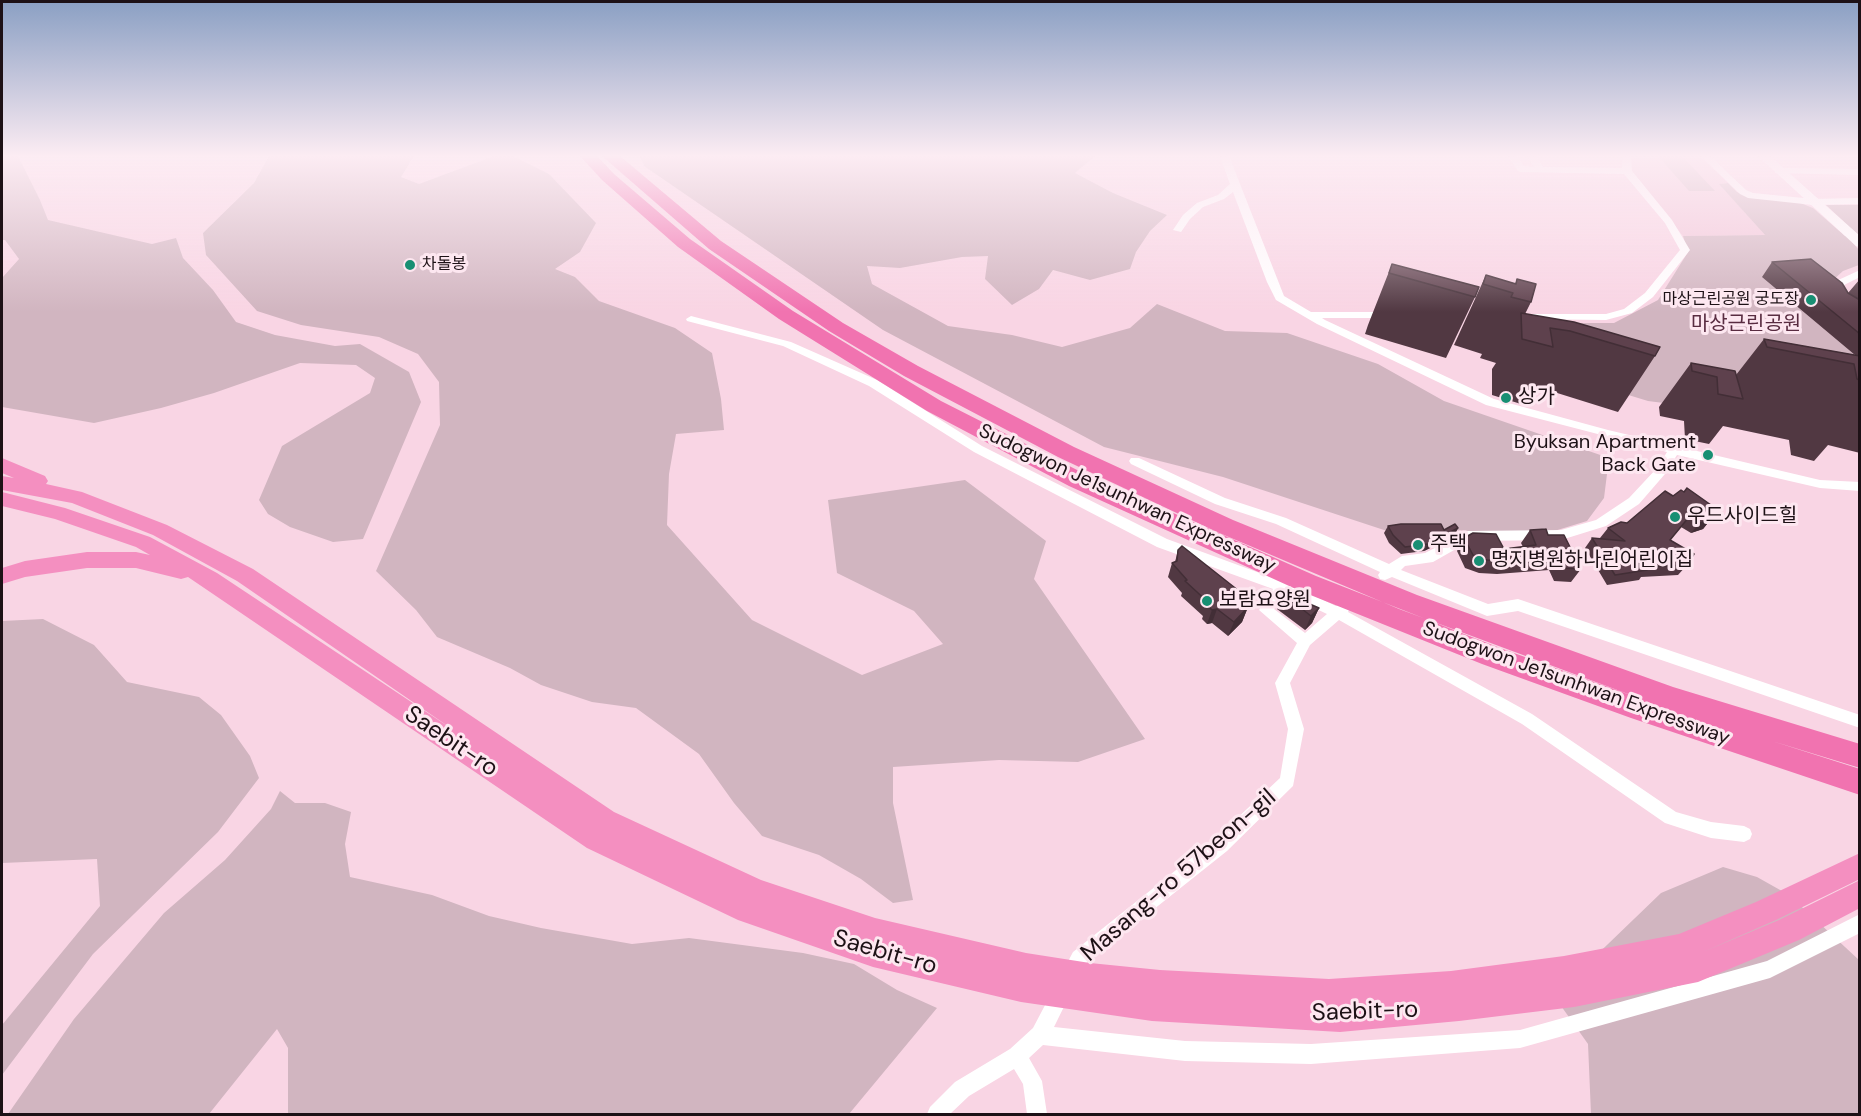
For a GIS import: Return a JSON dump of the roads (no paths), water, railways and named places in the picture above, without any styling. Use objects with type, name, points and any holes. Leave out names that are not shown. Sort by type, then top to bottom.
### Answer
[{"type":"highway","name":"Sudogwon Je1sunhwan Expressway","points":[[644,208],[684,243],[770,305],[934,406],[1077,480],[1307,583],[1491,656],[1631,707],[1860,782]]},
{"type":"highway","name":"Sudogwon Je1sunhwan Expressway","points":[[671,208],[715,245],[836,327],[911,371],[1066,452],[1226,526],[1408,602],[1671,698],[1860,756]]},
{"type":"highway","points":[[2,465],[75,497]]},
{"type":"highway","name":"Saebit-ro","points":[[2,483],[75,497],[160,530],[245,575],[605,820],[756,891],[875,932],[1024,977]]},
{"type":"highway","name":"Saebit-ro","points":[[2,499],[58,513],[143,542],[209,579],[596,839],[747,911],[873,953],[1024,977],[1340,1017],[1459,1007],[1574,993],[1698,968],[1790,930],[1860,893]]},
{"type":"highway","points":[[2,576],[25,569],[87,560],[136,560],[209,579]]},
{"type":"highway","name":"Saebit-ro","points":[[1156,995],[1329,993],[1451,985],[1564,970],[1679,948],[1766,911],[1860,865]]},
{"type":"street","points":[[1178,230],[1186,217],[1196,208]]},
{"type":"street","points":[[1244,208],[1280,298],[1309,315],[1490,402],[1674,450],[1820,484],[1860,487]]},
{"type":"street","points":[[1513,318],[1606,317],[1628,311],[1649,296],[1685,249],[1670,222],[1658,208]]},
{"type":"street","points":[[1820,208],[1860,243]]},
{"type":"street","points":[[1856,278],[1838,284],[1836,295],[1842,304],[1860,319]]},
{"type":"street","points":[[1309,315],[1397,315]]},
{"type":"street","points":[[691,319],[787,344],[873,383],[978,449],[1162,543],[1341,610],[1527,719],[1671,818],[1711,830],[1744,834]]},
{"type":"street","points":[[1387,574],[1402,561],[1428,558],[1468,536],[1561,535],[1601,523],[1634,501],[1661,471],[1674,450]]},
{"type":"street","points":[[1135,461],[1220,501],[1281,521],[1387,574],[1487,610],[1518,605],[1860,722]]},
{"type":"street","points":[[1282,587],[1266,610],[1305,640]]},
{"type":"street","name":"Masang-ro 57beon-gil","points":[[937,1114],[962,1089],[1017,1056],[1040,1035],[1079,958],[1221,845],[1287,781],[1296,729],[1282,683],[1305,640],[1341,610]]},
{"type":"street","points":[[1040,1035],[1185,1051],[1311,1054],[1520,1039],[1770,969],[1860,923]]},
{"type":"street","points":[[1017,1056],[1032,1081],[1037,1114]]},
{"type":"place","name":"차돌봉","points":[[410,265]]},
{"type":"place","name":"마상근린공원 궁도장","points":[[1811,300]]},
{"type":"place","name":"상가","points":[[1506,398]]},
{"type":"place","name":"Byuksan Apartment Back Gate","points":[[1708,455]]},
{"type":"place","name":"우드사이드힐","points":[[1675,517]]},
{"type":"place","name":"주택","points":[[1418,545]]},
{"type":"place","name":"명지병원하나린어린이집","points":[[1479,561]]},
{"type":"place","name":"보람요양원","points":[[1207,601]]},
{"type":"park label","name":"마상근린공원","points":[[1746,325]]}]
